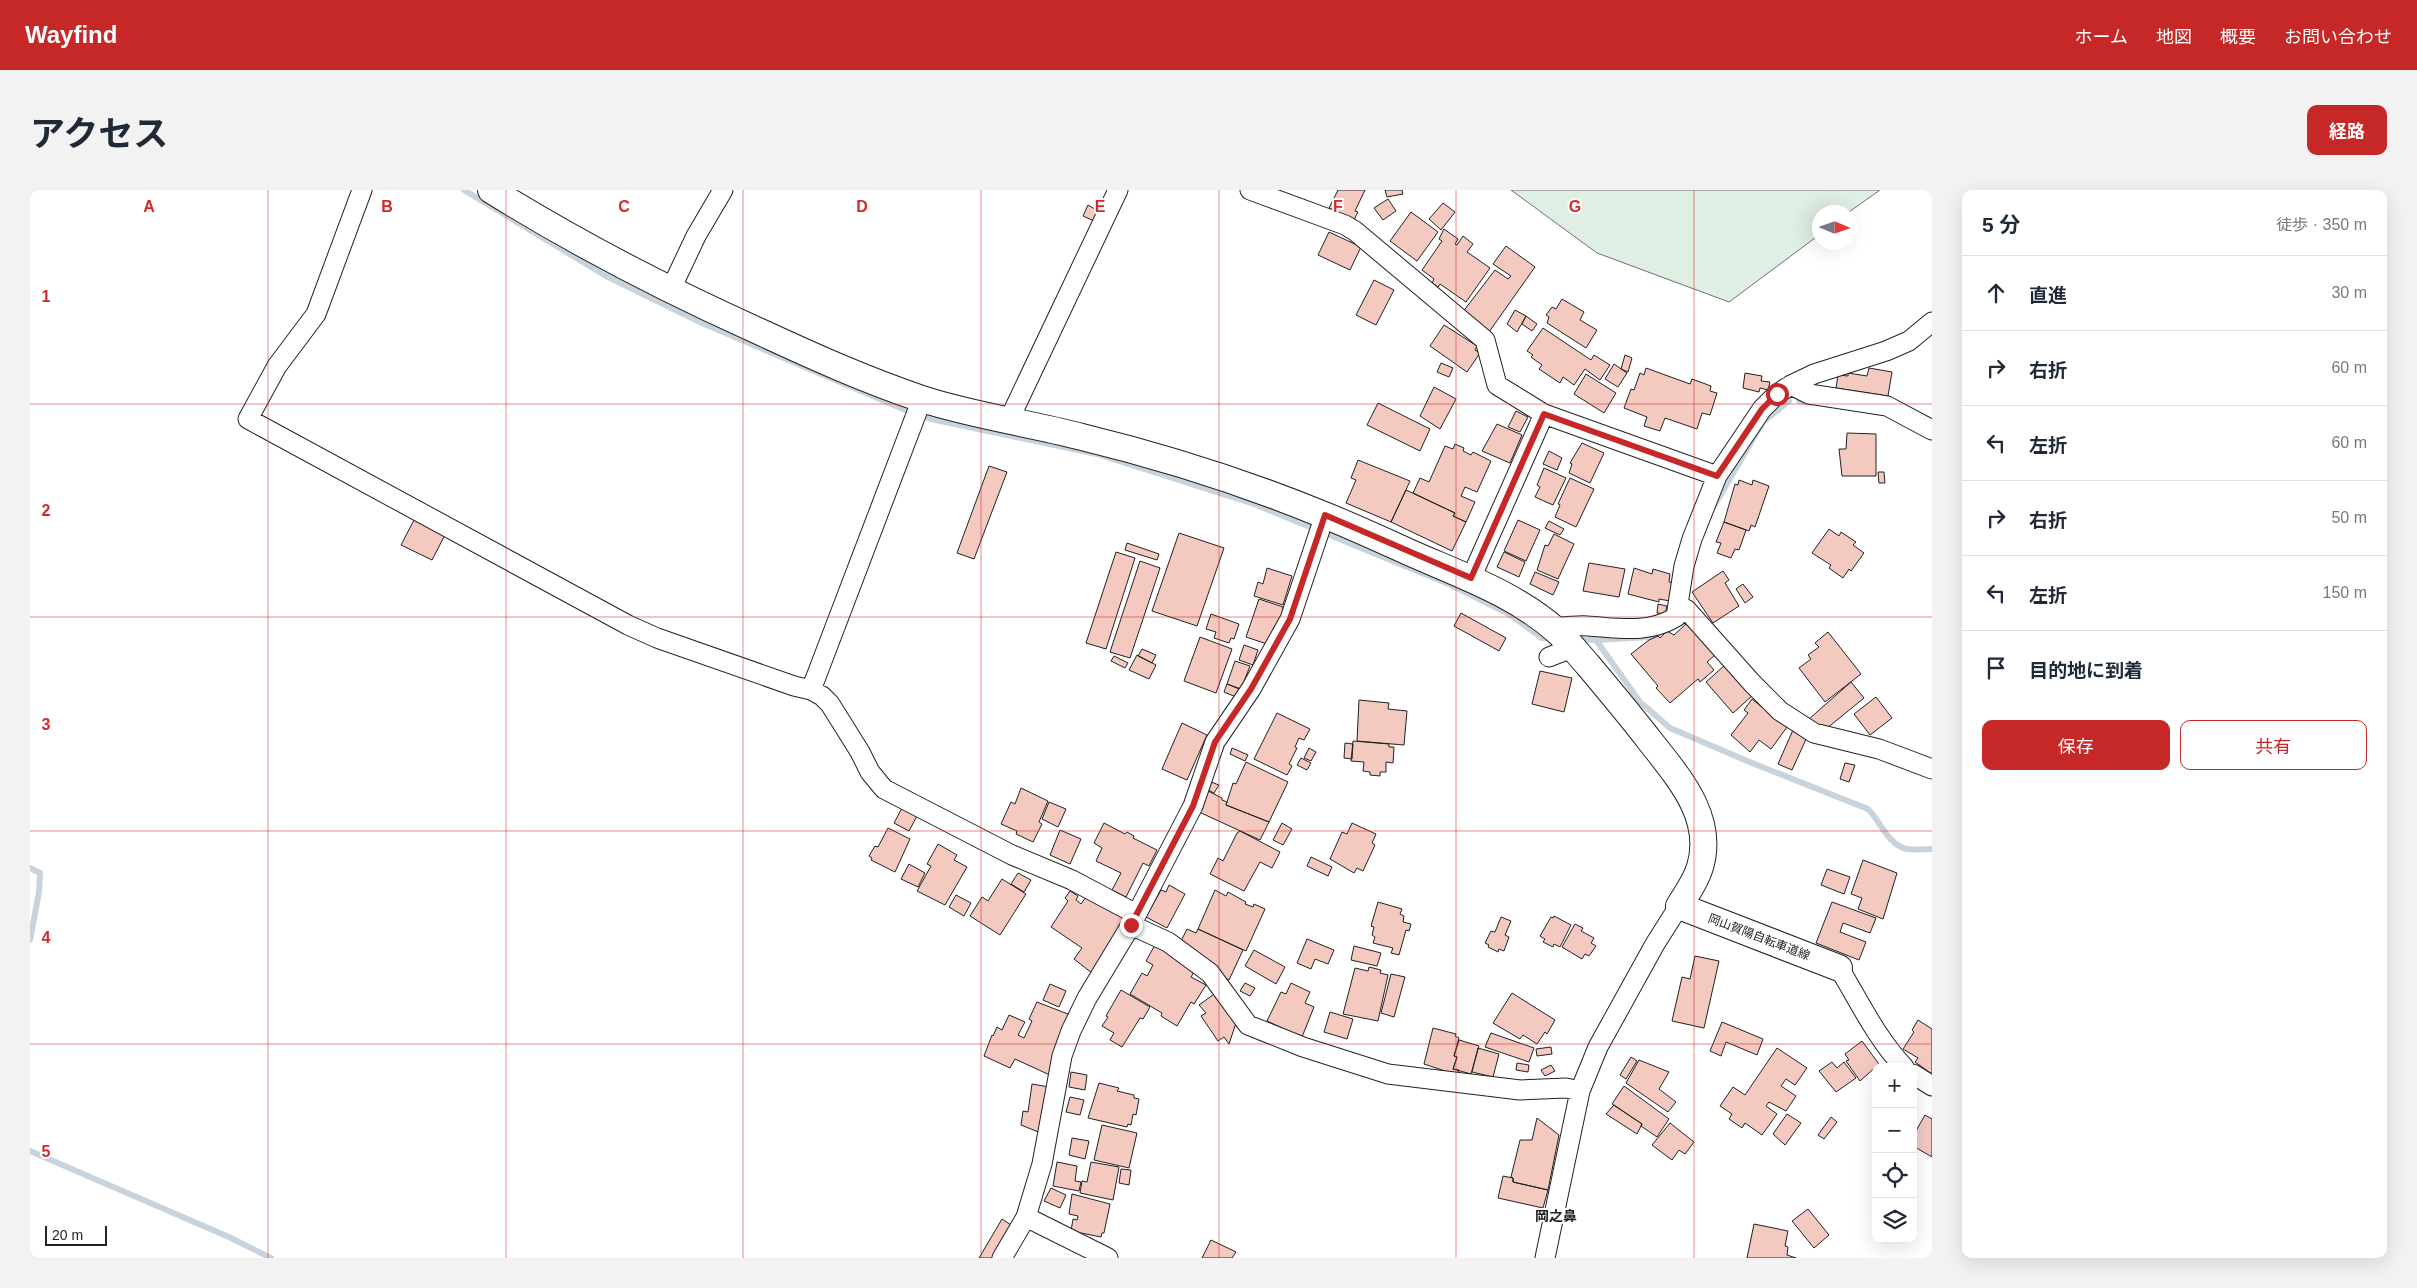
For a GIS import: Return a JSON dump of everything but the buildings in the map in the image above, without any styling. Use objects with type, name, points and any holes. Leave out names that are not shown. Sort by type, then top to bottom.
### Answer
[{"type":"street","points":[[362,190],[316,314],[277,366],[248,419],[635,628],[712,658],[811,690],[822,696],[830,704],[870,772],[884,789],[1012,855],[1072,880],[1133,919],[1210,973],[1248,1025],[1303,1047],[1388,1074],[1520,1090],[1566,1088],[1580,1090]]},
{"type":"street","points":[[491,190],[527,213],[670,291],[919,408],[1008,422],[1079,436],[1147,454],[1235,482],[1321,526],[1471,578],[1510,599],[1561,642],[1623,707],[1672,770],[1687,790],[1697,810],[1703,829],[1702,863],[1696,880],[1655,944],[1603,1038],[1580,1090],[1545,1258]]},
{"type":"street","points":[[670,291],[696,236],[723,190]]},
{"type":"street","points":[[1008,422],[1118,190]]},
{"type":"street","points":[[1250,190],[1345,225],[1355,232],[1485,340],[1497,385],[1544,414],[1717,476]]},
{"type":"street","points":[[1561,642],[1586,625],[1620,630],[1656,627],[1676,617],[1683,608],[1684,566],[1692,539],[1717,476],[1762,409],[1777,394],[1791,385],[1814,374],[1886,351],[1909,341],[1932,322]]},
{"type":"street","points":[[1791,385],[1809,394],[1887,406],[1932,430]]},
{"type":"street","points":[[811,690],[919,408]]},
{"type":"street","points":[[1471,578],[1544,414]]},
{"type":"street","points":[[1002,1258],[1026,1217],[1042,1164],[1062,1056],[1071,1031],[1087,998],[1133,919],[1193,806],[1215,742],[1251,689],[1290,619],[1321,526]]},
{"type":"street","points":[[1683,608],[1780,711],[1807,729],[1840,741],[1879,749],[1932,770]]},
{"type":"street","name":"岡山賀陽自転車道線","points":[[1679,906],[1839,968]]},
{"type":"street","points":[[1839,968],[1878,1033],[1900,1063]]},
{"type":"street","points":[[1917,1077],[1932,1086]]},
{"type":"street","points":[[1026,1217],[1108,1258]]},
{"type":"green space","points":[[1511,190],[1880,190],[1857,206],[1812,205],[1812,240],[1729,302],[1597,253]]},
{"type":"waterway","points":[[464,190],[606,276],[702,323],[910,412],[931,419],[1097,454],[1254,504],[1451,585],[1509,614],[1542,638],[1554,639]]},
{"type":"waterway","points":[[1714,506],[1763,422],[1789,401]]},
{"type":"waterway","points":[[1799,401],[1811,403]]},
{"type":"waterway","points":[[1596,640],[1650,637],[1659,633]]},
{"type":"waterway","points":[[1576,639],[1596,640],[1640,702],[1670,728],[1868,809],[1890,838],[1900,847],[1907,849],[1932,849]]},
{"type":"waterway","points":[[30,868],[40,873],[39,892],[30,940]]},
{"type":"waterway","points":[[30,1151],[229,1237],[271,1258]]},
{"type":"district","name":"岡之鼻","points":[[1556,1216]]},
{"type":"route","points":[[1131,925],[1193,806],[1215,742],[1251,689],[1290,619],[1314,542],[1325,515],[1471,578],[1544,414],[1717,476],[1762,409],[1777,394]]}]
